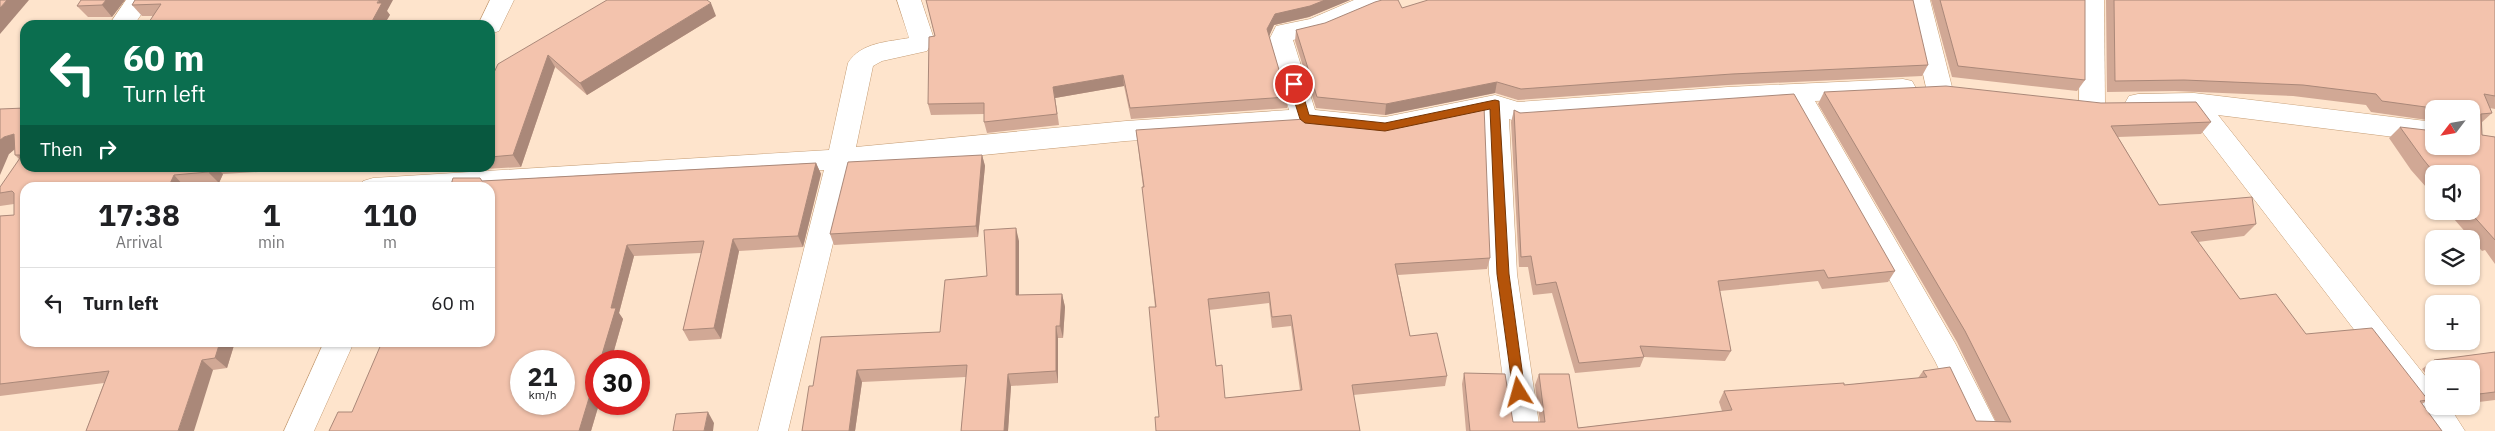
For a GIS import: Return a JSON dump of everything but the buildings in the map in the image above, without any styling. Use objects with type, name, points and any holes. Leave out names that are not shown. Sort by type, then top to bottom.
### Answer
[{"type":"street","points":[[125,20],[139,0]]},
{"type":"street","points":[[492,20],[502,0]]},
{"type":"street","points":[[773,431],[840,159],[861,63],[872,54],[911,48],[918,45],[922,40],[909,0]]},
{"type":"street","points":[[1305,119],[1281,40],[1285,32],[1315,27],[1362,6],[1384,0]]},
{"type":"street","points":[[413,180],[840,159],[1126,131],[1305,119],[1385,127],[1495,104],[1517,112],[1797,92],[1949,88],[1918,0]]},
{"type":"street","points":[[2092,0],[2082,103],[2194,102],[2425,131]]},
{"type":"street","points":[[1797,92],[1945,352],[1985,431]]},
{"type":"street","points":[[2194,102],[2450,431]]},
{"type":"street","points":[[1495,104],[1503,274],[1525,431]]},
{"type":"street","points":[[299,431],[337,347]]},
{"type":"route","points":[[1294,84],[1305,119],[1385,127],[1495,104],[1503,274],[1519,392]]}]
